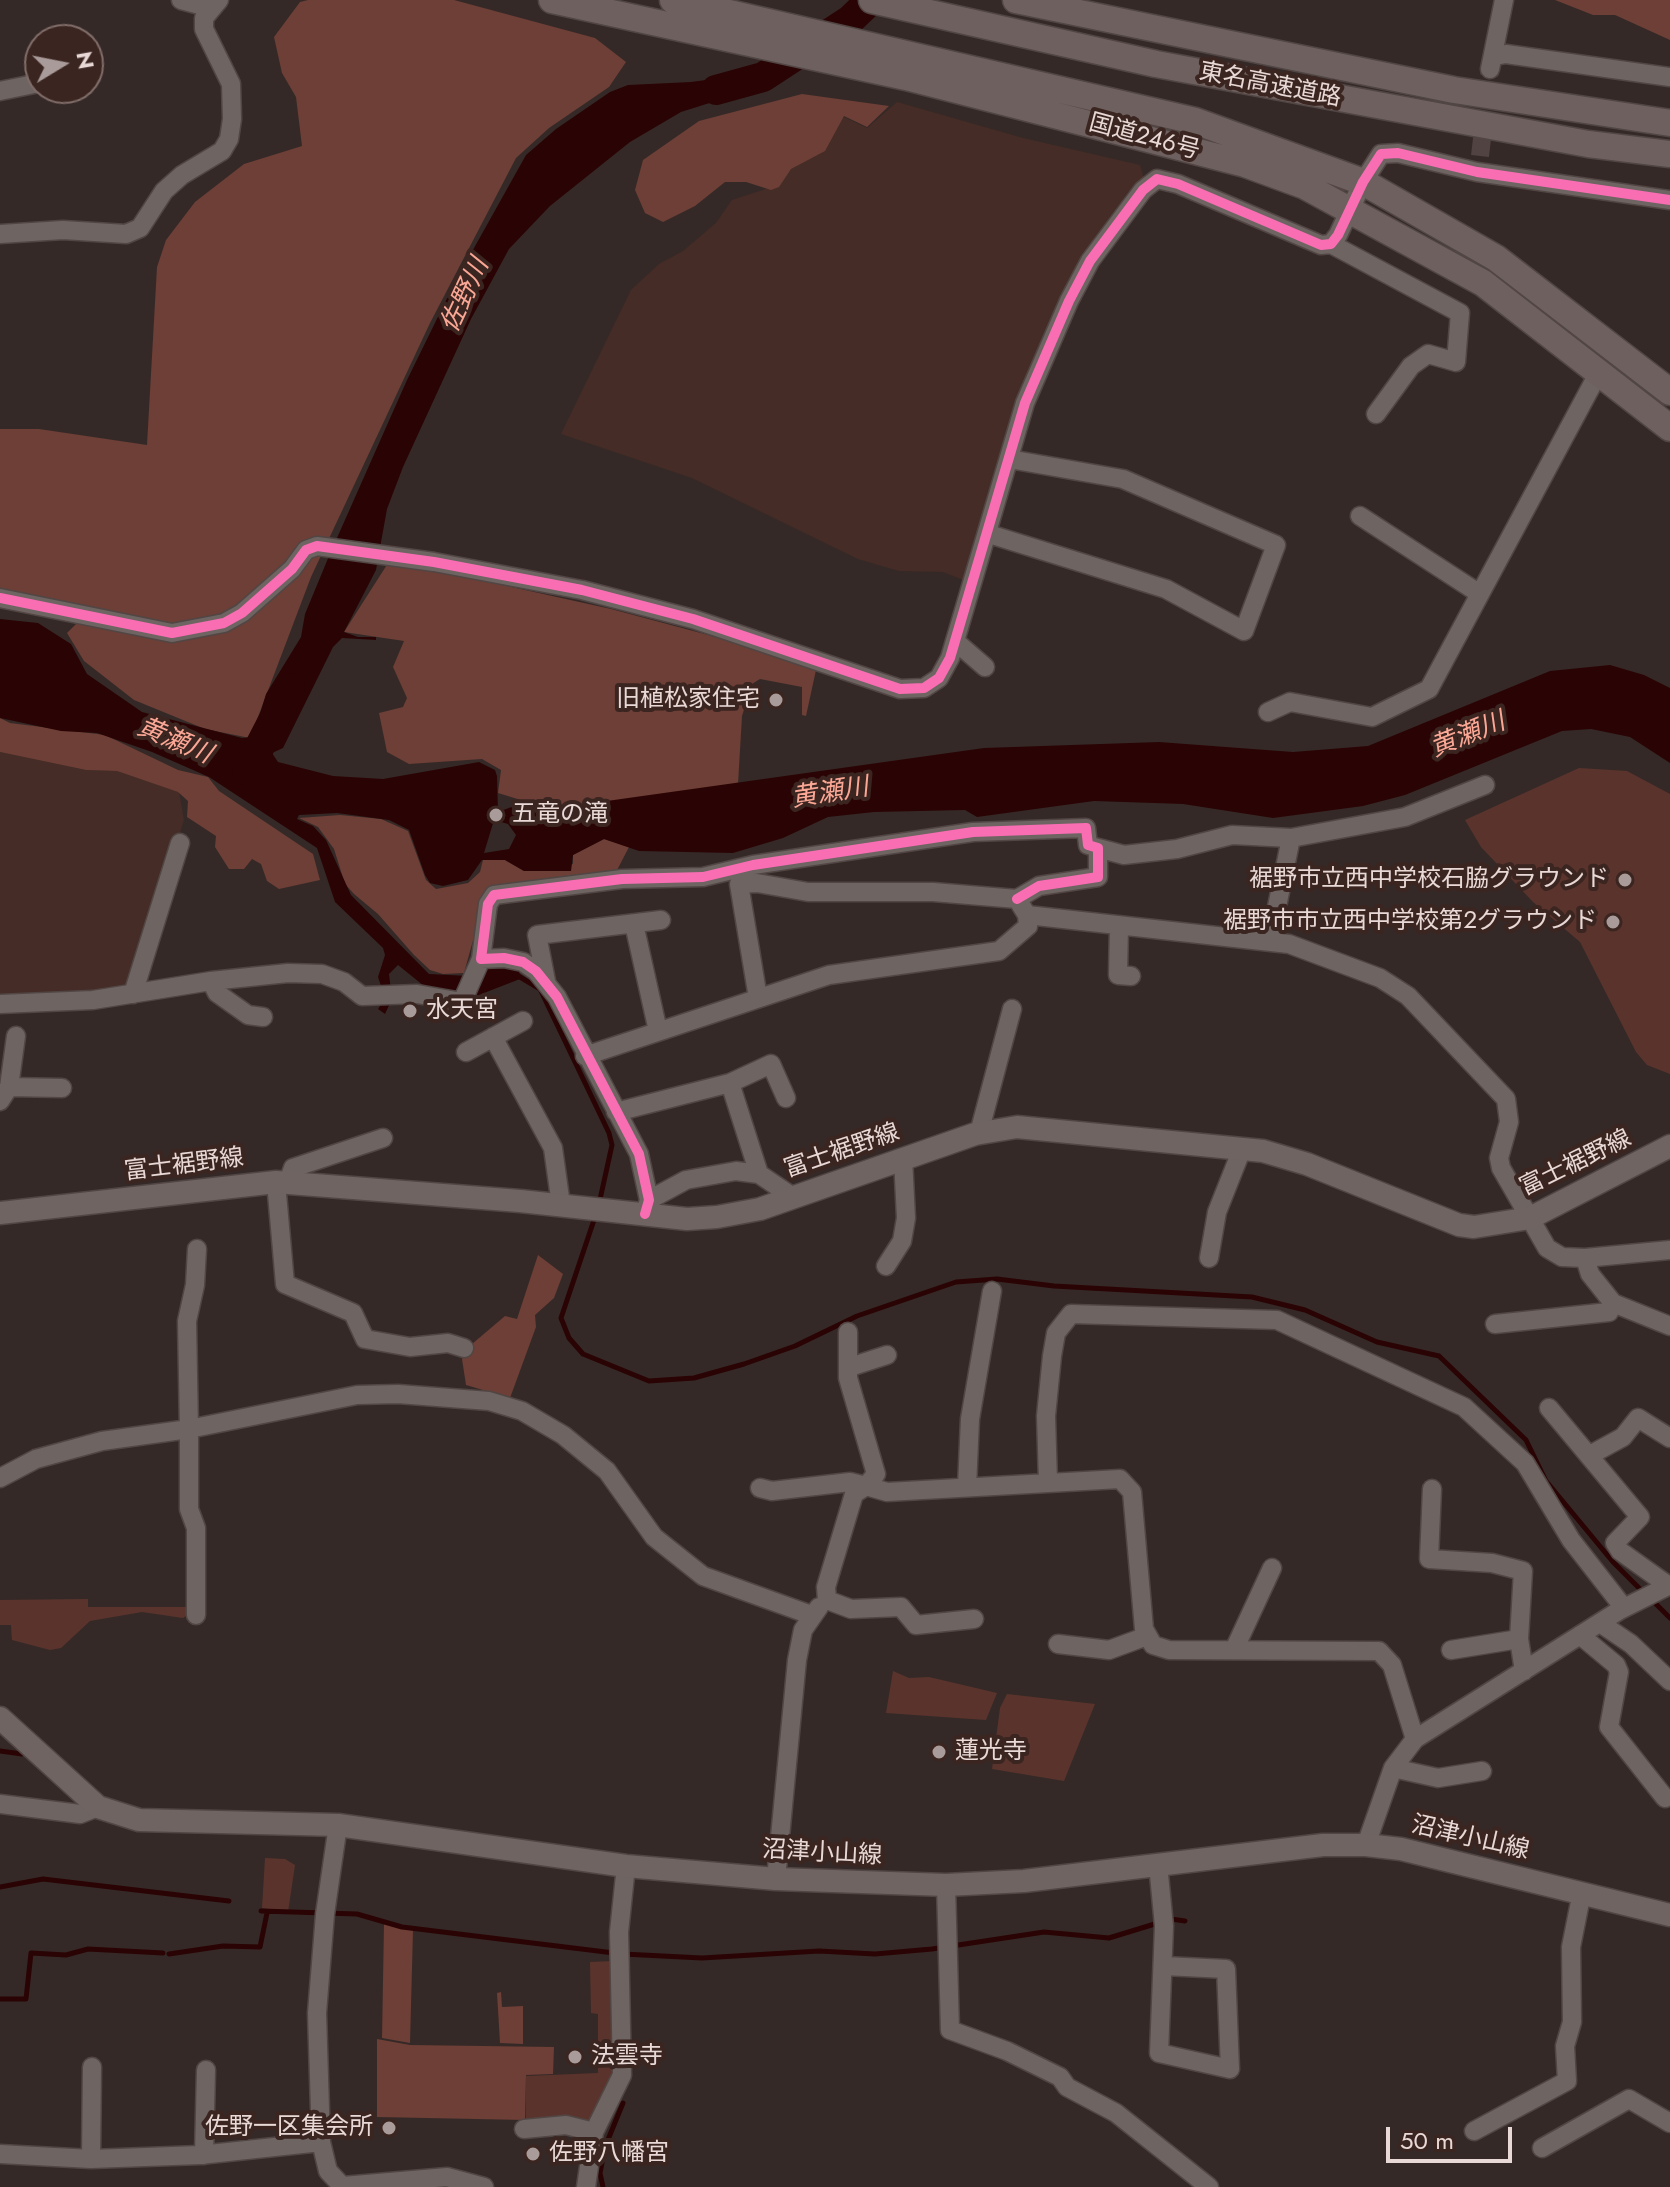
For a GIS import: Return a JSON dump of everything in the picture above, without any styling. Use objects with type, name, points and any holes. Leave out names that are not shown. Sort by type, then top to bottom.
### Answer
[{"type":"highway","name":"国道246号","points":[[552,0],[906,77],[1245,164],[1305,186],[1483,283],[1670,428]]},
{"type":"highway","name":"国道246号","points":[[673,0],[927,56],[1195,121],[1363,182],[1496,258],[1670,392]]},
{"type":"highway","name":"東名高速道路","points":[[872,0],[1156,64],[1406,111],[1670,154]]},
{"type":"highway","name":"東名高速道路","points":[[1017,0],[1454,90],[1670,123]]},
{"type":"main road","name":"富士裾野線","points":[[0,1213],[282,1182],[561,1205],[647,1207],[687,1219],[717,1217],[793,1197],[979,1133],[1017,1127],[1053,1128],[1242,1149],[1307,1164],[1459,1225],[1506,1224],[1530,1218],[1670,1146]]},
{"type":"main road","name":"沼津小山線","points":[[0,1718],[98,1807],[139,1820],[338,1825],[626,1866],[776,1879],[946,1885],[1024,1881],[1323,1845],[1366,1845],[1401,1849],[1670,1915]]},
{"type":"street","points":[[181,0],[215,4]]},
{"type":"street","points":[[1504,0],[1493,63],[1506,54],[1670,77]]},
{"type":"street","points":[[0,234],[63,230],[126,234],[140,228],[164,191],[182,175],[222,151],[229,139],[232,119],[231,84],[204,29],[204,18],[215,4]]},
{"type":"street","points":[[0,91],[24,86]]},
{"type":"street","points":[[1331,244],[1381,154],[1398,153],[1479,164],[1670,200]]},
{"type":"street","points":[[0,598],[172,633],[224,623],[242,613],[292,569],[306,550],[329,548],[514,576],[693,619],[900,689],[924,688],[939,678],[955,641],[989,534],[1025,403],[1069,301],[1090,261],[1143,190],[1157,179],[1178,184],[1321,245],[1331,244],[1460,313],[1456,362],[1428,354],[1411,366],[1376,414]]},
{"type":"street","points":[[1268,712],[1290,702],[1372,717],[1429,689],[1599,372]]},
{"type":"street","points":[[989,534],[1166,589],[1244,631],[1276,545],[1123,479],[1009,459]]},
{"type":"street","points":[[1360,516],[1480,594]]},
{"type":"street","points":[[955,641],[985,667]]},
{"type":"street","points":[[0,1004],[93,1000],[211,981],[288,973],[322,974],[344,982],[362,996],[417,994],[462,1002],[481,959],[488,904],[494,895],[622,879],[718,873],[973,832],[1086,828],[1088,845],[1124,855],[1177,849],[1232,835],[1291,838],[1405,817],[1485,785]]},
{"type":"street","points":[[1270,941],[1291,838]]},
{"type":"street","points":[[133,994],[180,843]]},
{"type":"street","points":[[718,873],[739,884],[757,883],[808,892],[933,892],[1017,899],[1039,886],[1098,877],[1098,848]]},
{"type":"street","points":[[739,884],[758,998]]},
{"type":"street","points":[[585,1056],[829,975],[999,951],[1028,926],[1027,915],[1017,899]]},
{"type":"street","points":[[1027,915],[1289,944],[1380,978],[1408,996],[1499,1088],[1509,1109],[1509,1129],[1499,1158],[1501,1168],[1547,1248],[1562,1257],[1585,1258],[1670,1250]]},
{"type":"street","points":[[547,984],[537,935],[661,920]]},
{"type":"street","points":[[634,924],[658,1031]]},
{"type":"street","points":[[1119,926],[1118,975],[1131,976]]},
{"type":"street","points":[[481,959],[504,958],[523,962],[557,997],[585,1056],[639,1154],[647,1207],[686,1180],[736,1171],[759,1174],[793,1197]]},
{"type":"street","points":[[211,981],[217,993],[248,1015],[263,1017]]},
{"type":"street","points":[[979,1133],[1012,1009]]},
{"type":"street","points":[[466,1052],[523,1021]]},
{"type":"street","points":[[16,1036],[4,1094],[62,1088]]},
{"type":"street","points":[[493,1037],[553,1148],[561,1205]]},
{"type":"street","points":[[616,1112],[730,1083],[771,1064],[786,1098]]},
{"type":"street","points":[[730,1083],[759,1174]]},
{"type":"street","points":[[383,1138],[293,1168],[282,1182],[285,1284],[353,1313],[365,1339],[410,1347],[448,1343],[464,1348]]},
{"type":"street","points":[[1209,1258],[1217,1212],[1242,1149]]},
{"type":"street","points":[[886,1266],[902,1241],[906,1218],[903,1158]]},
{"type":"street","points":[[196,1615],[196,1528],[189,1509],[187,1321],[195,1285],[197,1249]]},
{"type":"street","points":[[1585,1258],[1590,1274],[1613,1303],[1670,1326]]},
{"type":"street","points":[[967,1487],[970,1419],[992,1291]]},
{"type":"street","points":[[1495,1324],[1609,1312],[1613,1303]]},
{"type":"street","points":[[1048,1482],[1046,1416],[1052,1356],[1056,1333],[1071,1314],[1277,1320],[1415,1381],[1464,1407],[1525,1463],[1571,1540],[1630,1605]]},
{"type":"street","points":[[827,1600],[826,1587],[854,1494],[876,1474],[848,1378],[848,1332]]},
{"type":"street","points":[[850,1367],[887,1355]]},
{"type":"street","points":[[0,1478],[36,1459],[102,1441],[189,1429],[357,1395],[450,1396],[489,1401],[522,1411],[563,1435],[607,1471],[654,1537],[703,1576],[811,1615]]},
{"type":"street","points":[[1366,1845],[1393,1768],[1415,1739],[1580,1635],[1666,1587],[1631,1561],[1615,1543],[1640,1517],[1549,1408]]},
{"type":"street","points":[[1590,1455],[1623,1437],[1638,1418],[1670,1438]]},
{"type":"street","points":[[760,1488],[772,1491],[850,1482],[887,1492],[1110,1478],[1128,1485],[1132,1492],[1147,1636],[1153,1645],[1169,1650],[1379,1651],[1392,1665],[1415,1739]]},
{"type":"street","points":[[1432,1489],[1429,1559],[1492,1563],[1523,1571],[1519,1639],[1524,1671]]},
{"type":"street","points":[[1234,1650],[1272,1568]]},
{"type":"street","points":[[776,1879],[797,1660],[803,1630],[811,1615],[827,1600]]},
{"type":"street","points":[[827,1600],[851,1609],[901,1607],[916,1625],[974,1619]]},
{"type":"street","points":[[1600,1623],[1631,1644],[1670,1681]]},
{"type":"street","points":[[1580,1635],[1616,1665],[1619,1672],[1609,1727],[1665,1798]]},
{"type":"street","points":[[1058,1644],[1109,1650],[1147,1636]]},
{"type":"street","points":[[1451,1650],[1519,1639]]},
{"type":"street","points":[[1393,1768],[1438,1778],[1482,1771]]},
{"type":"street","points":[[0,1804],[80,1814],[98,1807]]},
{"type":"street","points":[[338,1825],[325,1914],[317,2013],[321,2142],[328,2171],[343,2186],[411,2183],[447,2177],[484,2187]]},
{"type":"street","points":[[1158,1864],[1164,1966],[1159,2053],[1230,2069],[1226,1969],[1164,1966]]},
{"type":"street","points":[[586,2187],[594,2132],[622,2075],[619,1932],[626,1866]]},
{"type":"street","points":[[946,1885],[950,2030],[1007,2051],[1060,2077],[1067,2087],[1116,2113],[1209,2187]]},
{"type":"street","points":[[1474,2131],[1567,2081],[1565,2046],[1572,2022],[1568,1989],[1571,1947],[1582,1892]]},
{"type":"street","points":[[91,2159],[92,2067]]},
{"type":"street","points":[[204,2155],[206,2070]]},
{"type":"street","points":[[1542,2148],[1629,2099],[1670,2123]]},
{"type":"street","points":[[524,2129],[566,2125],[594,2132]]},
{"type":"street","points":[[0,2154],[91,2159],[204,2155],[321,2142]]},
{"type":"shaded area","points":[[454,0],[595,38],[626,62],[609,87],[549,128],[516,158],[430,323],[311,577],[250,738],[205,729],[134,700],[84,661],[67,633],[88,612],[0,591],[0,429],[39,429],[147,445],[157,267],[166,240],[195,202],[244,164],[302,146],[296,97],[282,73],[274,37],[300,2]]},
{"type":"shaded area","points":[[1555,0],[1670,0],[1670,40],[1615,15],[1593,15]]},
{"type":"shaded area","points":[[802,94],[889,106],[867,127],[844,116],[825,151],[791,169],[779,187],[771,190],[746,182],[725,182],[695,206],[663,222],[645,213],[635,190],[643,160],[699,121]]},
{"type":"shaded area","points":[[897,102],[1023,138],[1140,165],[1144,179],[1068,295],[966,581],[943,572],[899,571],[858,559],[692,478],[561,434],[631,290],[659,264],[683,251],[716,223],[732,200],[778,185],[814,138],[844,117],[867,128]]},
{"type":"shaded area","points":[[390,560],[611,609],[757,648],[816,670],[806,716],[802,715],[802,687],[760,679],[752,684],[742,716],[738,784],[622,801],[550,809],[498,793],[501,770],[482,759],[409,764],[387,752],[379,713],[403,707],[407,698],[393,667],[404,641],[344,632]]},
{"type":"shaded area","points":[[0,718],[10,723],[105,735],[178,770],[208,777],[219,791],[313,854],[320,880],[279,889],[267,881],[261,864],[252,859],[244,869],[229,869],[215,847],[216,836],[187,817],[188,801],[178,792],[117,771],[86,770],[0,752]]},
{"type":"shaded area","points":[[0,752],[86,770],[117,771],[179,792],[184,820],[131,984],[122,990],[0,998]]},
{"type":"shaded area","name":"裾野市市立西中学校第２グラウンド","points":[[1579,768],[1627,771],[1670,794],[1670,1074],[1647,1065],[1636,1052],[1580,942],[1533,902],[1481,847],[1465,820]]},
{"type":"shaded area","points":[[340,815],[381,819],[408,831],[426,880],[436,889],[468,883],[480,872],[483,860],[505,860],[524,871],[573,864],[573,855],[604,839],[629,847],[614,876],[485,897],[464,973],[443,974],[430,970],[378,914],[354,894],[345,884],[334,849],[318,827],[299,818]]},
{"type":"shaded area","points":[[538,1255],[563,1274],[554,1298],[535,1315],[536,1327],[510,1398],[466,1385],[462,1359],[472,1344],[505,1316],[517,1319]]},
{"type":"shaded area","points":[[88,1599],[88,1607],[192,1607],[191,1613],[183,1618],[142,1612],[90,1621],[61,1648],[50,1650],[12,1640],[11,1625],[0,1625],[0,1600]]},
{"type":"shaded area","points":[[893,1671],[909,1678],[929,1677],[997,1693],[986,1720],[886,1713]]},
{"type":"shaded area","points":[[1007,1694],[1095,1704],[1064,1781],[992,1769],[1000,1708]]},
{"type":"shaded area","points":[[265,1858],[285,1859],[295,1865],[288,1912],[262,1908]]},
{"type":"shaded area","points":[[384,1924],[413,1930],[410,2043],[382,2038]]},
{"type":"shaded area","points":[[614,1961],[617,2068],[592,2121],[526,2121],[526,2076],[598,2073],[598,2014],[591,2013],[590,1962]]},
{"type":"shaded area","points":[[501,1992],[502,2007],[523,2006],[523,2044],[500,2043],[497,1993]]},
{"type":"shaded area","points":[[377,2039],[410,2045],[554,2047],[553,2074],[526,2075],[525,2120],[377,2117]]},
{"type":"water","name":"黄瀬川","points":[[751,74],[757,88],[681,112],[630,142],[550,206],[509,249],[471,319],[403,467],[387,509],[376,570],[344,632],[358,637],[376,637],[376,640],[342,638],[333,647],[283,748],[272,753],[278,762],[333,776],[383,779],[479,762],[495,770],[498,812],[525,802],[550,809],[984,748],[1159,742],[1293,752],[1368,746],[1550,671],[1610,665],[1644,675],[1670,688],[1670,763],[1630,737],[1591,729],[1562,731],[1405,795],[1363,806],[1273,818],[1183,804],[1094,801],[977,817],[965,810],[874,812],[828,817],[783,838],[733,853],[639,851],[604,839],[573,855],[571,871],[524,871],[505,860],[482,860],[468,880],[443,886],[430,883],[425,875],[409,830],[389,820],[337,813],[299,815],[297,819],[313,826],[326,840],[351,895],[429,974],[469,976],[488,969],[519,968],[520,979],[466,1000],[424,986],[398,965],[389,974],[392,999],[385,1014],[378,1009],[385,998],[378,977],[385,955],[383,948],[335,902],[317,848],[209,777],[152,752],[97,733],[61,731],[0,718],[0,619],[38,623],[71,644],[87,674],[142,712],[242,738],[273,735],[269,720],[259,717],[266,694],[301,637],[305,614],[407,380],[455,282],[526,155],[556,129],[610,92],[628,85],[691,82]],"holes":[[[494,820],[508,824],[516,835],[509,849],[484,853]]]},
{"type":"waterway","name":"佐野川","points":[[716,90],[763,77],[850,20],[871,0]]},
{"type":"waterway","name":"佐野川","points":[[247,771],[290,688]]},
{"type":"waterway","points":[[515,974],[540,989],[609,1133],[612,1145],[599,1204]]},
{"type":"waterway","points":[[595,1217],[561,1318],[569,1338],[583,1354],[649,1381],[694,1378],[744,1364],[795,1346],[857,1316],[956,1282],[997,1279],[1054,1286],[1252,1297],[1305,1310],[1377,1342],[1439,1356],[1526,1440],[1546,1481],[1613,1562],[1643,1592]]},
{"type":"waterway","points":[[1651,1599],[1670,1618]]},
{"type":"waterway","points":[[0,1751],[22,1754]]},
{"type":"waterway","points":[[0,1887],[43,1879],[229,1901]]},
{"type":"waterway","points":[[261,1911],[357,1914],[402,1927],[614,1953]]},
{"type":"waterway","points":[[169,1954],[223,1946],[260,1947],[267,1913]]},
{"type":"waterway","points":[[623,1954],[702,1958],[819,1951],[875,1954],[1044,1932],[1109,1938],[1171,1919],[1185,1921]]},
{"type":"waterway","points":[[0,1999],[26,1999],[31,1953],[66,1955],[88,1949],[163,1953]]},
{"type":"waterway","points":[[603,2187],[600,2173],[605,2147],[623,2103]]},
{"type":"tunnel","points":[[1480,156],[1490,69]]},
{"type":"cycle path","points":[[0,598],[172,633],[224,623],[242,613],[292,569],[306,550],[317,546],[434,562],[582,590],[693,619],[900,689],[924,688],[939,678],[950,658],[1025,403],[1069,301],[1090,261],[1143,190],[1157,179],[1178,184],[1321,245],[1331,244],[1338,235],[1363,182],[1381,154],[1398,153],[1477,172],[1670,200]]},
{"type":"cycle path","points":[[645,1214],[649,1200],[639,1154],[557,997],[536,971],[523,962],[504,958],[481,959],[488,904],[494,895],[622,879],[703,877],[753,865],[973,832],[1086,828],[1088,845],[1098,848],[1098,877],[1039,886],[1017,899]]},
{"type":"place","name":"旧植松家住宅","points":[[776,700]]},
{"type":"place","name":"五竜の滝","points":[[496,815]]},
{"type":"place","name":"裾野市立西中学校石脇グラウンド","points":[[1625,880]]},
{"type":"place","name":"裾野市市立西中学校第２グラウンド","points":[[1613,922]]},
{"type":"place","name":"水天宮","points":[[410,1011]]},
{"type":"place","name":"蓮光寺","points":[[939,1752]]},
{"type":"place","name":"法雲寺","points":[[575,2057]]},
{"type":"place","name":"佐野一区集会所","points":[[389,2128]]},
{"type":"place","name":"佐野八幡宮","points":[[533,2154]]}]
